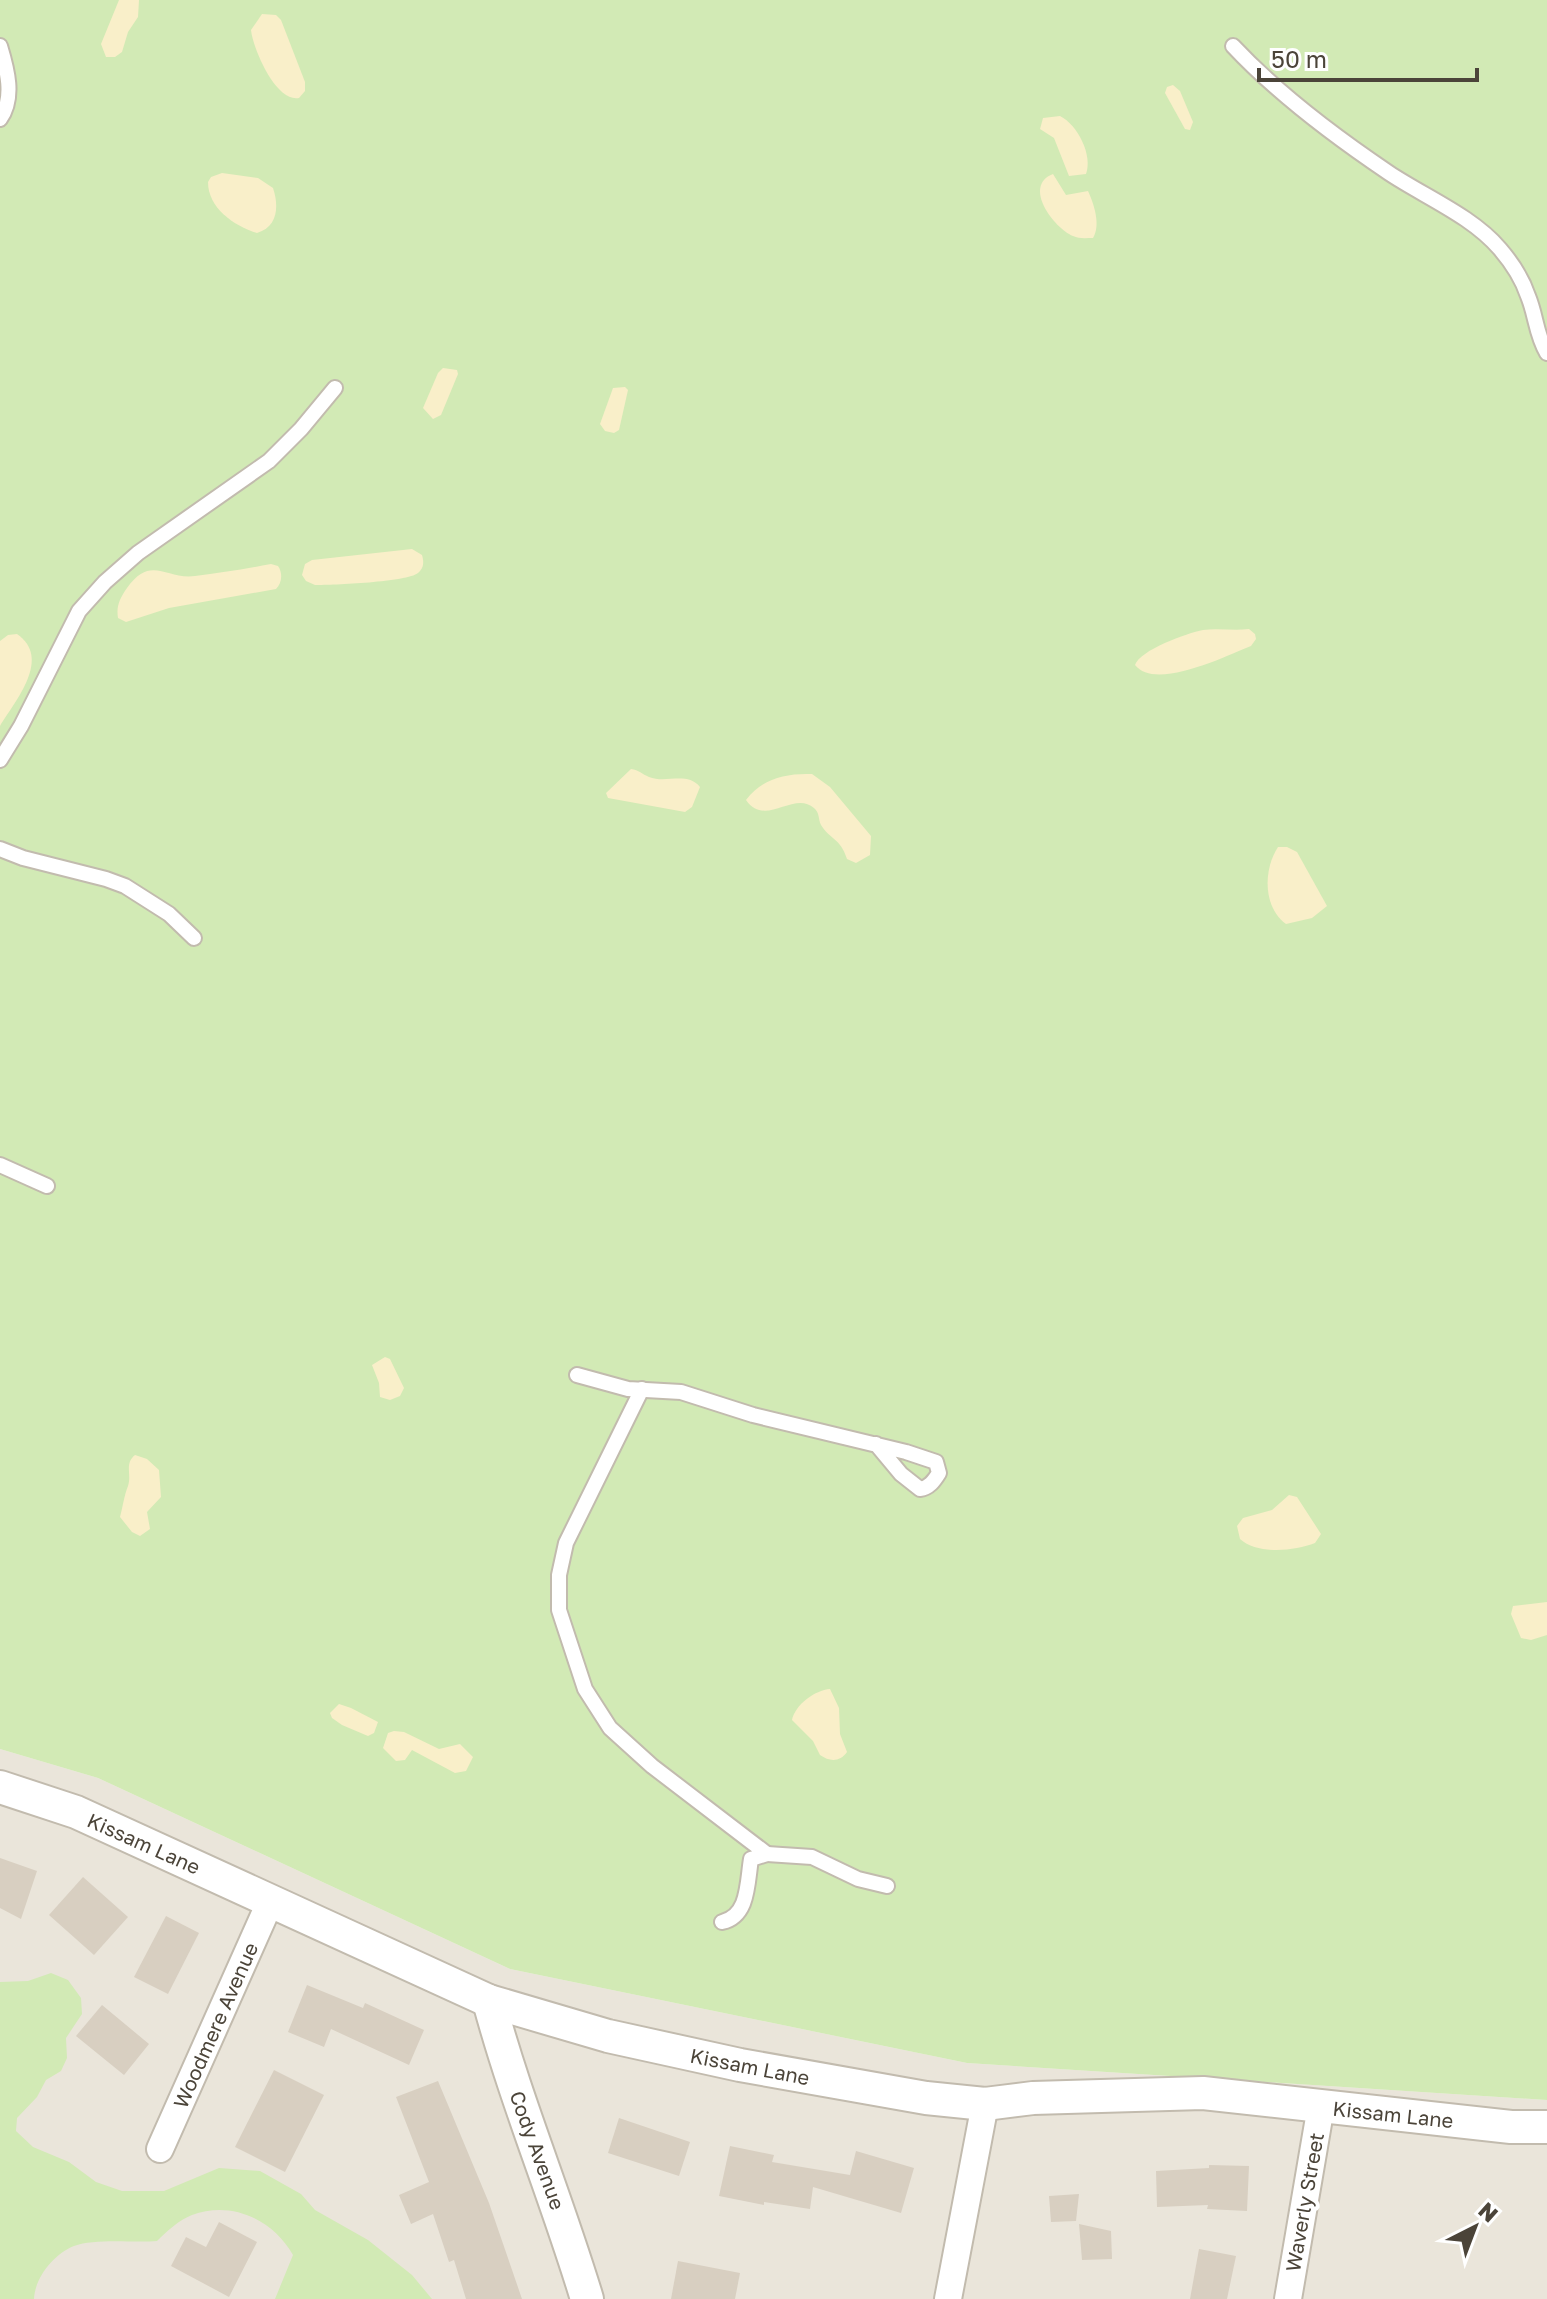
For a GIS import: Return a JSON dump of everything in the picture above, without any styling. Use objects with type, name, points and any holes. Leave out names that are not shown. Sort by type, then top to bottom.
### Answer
[{"type":"street","name":"Kissam Lane","points":[[0,1787],[76,1812],[489,2001],[608,2036],[740,2065],[926,2098],[985,2104],[1033,2098],[1203,2093],[1511,2127],[1547,2127]]},
{"type":"street","name":"Woodmere Avenue","points":[[160,2149],[271,1900]]},
{"type":"street","name":"Cody Avenue","points":[[489,2001],[504,2058],[564,2221],[587,2299]]},
{"type":"street","points":[[948,2299],[985,2104]]},
{"type":"street","name":"Waverly Street","points":[[1288,2299],[1321,2106]]},
{"type":"lane","points":[[0,46],[9,89],[0,119]]},
{"type":"lane","points":[[1233,46],[1282,94],[1389,173],[1475,227],[1499,247],[1517,271],[1529,297],[1540,341],[1547,353]]},
{"type":"lane","points":[[0,760],[21,726],[65,634],[88,601],[138,553],[269,461],[335,388]]},
{"type":"lane","points":[[0,849],[125,886],[169,914],[194,938]]},
{"type":"lane","points":[[0,1165],[47,1186]]},
{"type":"lane","points":[[577,1375],[628,1389],[681,1392],[753,1415],[876,1444]]},
{"type":"lane","points":[[642,1389],[566,1543],[559,1575],[559,1610],[585,1689],[610,1728],[652,1766],[767,1854]]},
{"type":"lane","points":[[722,1922],[740,1913],[751,1859],[767,1854],[812,1857],[858,1879],[887,1886]]},
{"type":"shaded area","points":[[0,1749],[98,1778],[510,1969],[967,2063],[1547,2100],[1547,2299],[0,2299]]},
{"type":"green space","points":[[0,0],[1547,0],[1547,2100],[967,2063],[510,1969],[98,1778],[0,1749]]},
{"type":"green space","points":[[51,1973],[68,1980],[81,1998],[82,2014],[66,2038],[67,2058],[61,2071],[46,2080],[37,2097],[17,2118],[16,2131],[33,2147],[69,2162],[96,2182],[122,2191],[164,2191],[219,2168],[260,2171],[301,2194],[315,2210],[368,2240],[412,2275],[432,2299],[275,2299],[293,2255],[263,2223],[250,2216],[222,2210],[187,2217],[157,2241],[103,2241],[74,2246],[47,2267],[34,2299],[0,2299],[0,1982],[28,1981]]},
{"type":"sand","points":[[119,0],[139,0],[138,17],[128,32],[122,52],[115,57],[106,57],[101,44]]},
{"type":"sand","points":[[262,14],[276,15],[281,20],[305,82],[305,91],[299,98],[282,92],[261,61],[251,30]]},
{"type":"sand","points":[[1173,85],[1180,91],[1193,122],[1190,130],[1185,129],[1165,93],[1167,87]]},
{"type":"sand","points":[[1060,116],[1073,126],[1086,150],[1086,174],[1069,176],[1054,138],[1040,129],[1043,118]]},
{"type":"sand","points":[[222,173],[258,178],[273,188],[276,209],[269,226],[257,233],[231,221],[217,208],[208,182],[211,177]]},
{"type":"sand","points":[[1053,174],[1066,195],[1088,191],[1097,221],[1093,238],[1080,238],[1065,232],[1050,216],[1040,188],[1044,180]]},
{"type":"sand","points":[[443,368],[457,370],[458,374],[441,415],[433,419],[423,408]]},
{"type":"sand","points":[[625,387],[628,390],[619,430],[614,433],[605,431],[600,424],[613,388]]},
{"type":"sand","points":[[412,549],[422,555],[422,567],[418,573],[400,579],[315,585],[302,575],[305,564],[312,560]]},
{"type":"sand","points":[[271,564],[278,566],[281,572],[281,581],[276,589],[169,608],[126,622],[118,618],[122,595],[144,572],[151,570],[195,576]]},
{"type":"sand","points":[[1209,629],[1249,629],[1256,639],[1251,646],[1191,669],[1158,674],[1145,672],[1135,665],[1154,648],[1186,635]]},
{"type":"sand","points":[[17,634],[27,644],[31,667],[22,692],[0,726],[0,641],[8,635]]},
{"type":"sand","points":[[631,769],[656,779],[695,782],[700,787],[692,807],[685,812],[608,798],[606,793]]},
{"type":"sand","points":[[812,774],[830,787],[871,836],[870,855],[856,863],[847,859],[838,843],[821,825],[816,810],[806,804],[762,811],[746,800],[767,782]]},
{"type":"sand","points":[[1278,847],[1297,852],[1327,906],[1312,918],[1286,924],[1273,908],[1268,877]]},
{"type":"sand","points":[[385,1357],[390,1359],[404,1388],[400,1396],[390,1400],[380,1397],[379,1383],[372,1365]]},
{"type":"sand","points":[[135,1455],[147,1459],[159,1470],[161,1497],[147,1512],[150,1529],[140,1536],[132,1532],[120,1517],[129,1482],[129,1466]]},
{"type":"sand","points":[[1289,1495],[1297,1497],[1321,1534],[1315,1543],[1276,1550],[1256,1548],[1240,1539],[1237,1526],[1243,1518],[1272,1510]]},
{"type":"sand","points":[[1547,1602],[1547,1635],[1531,1640],[1521,1638],[1511,1614],[1513,1606]]},
{"type":"sand","points":[[830,1689],[839,1708],[840,1734],[847,1752],[835,1760],[820,1755],[813,1741],[792,1720],[806,1699]]},
{"type":"sand","points":[[339,1704],[378,1722],[374,1733],[368,1736],[332,1718],[330,1713]]},
{"type":"sand","points":[[404,1732],[439,1749],[460,1744],[473,1757],[466,1771],[455,1773],[412,1750],[405,1760],[396,1761],[383,1748],[388,1733]]},
{"type":"building","points":[[0,1858],[37,1871],[21,1919],[0,1908]]},
{"type":"building","points":[[83,1877],[128,1917],[94,1955],[49,1915]]},
{"type":"building","points":[[166,1916],[199,1933],[168,1994],[134,1977]]},
{"type":"building","points":[[307,1985],[363,2008],[365,2003],[424,2030],[409,2065],[331,2029],[324,2047],[288,2032]]},
{"type":"building","points":[[102,2005],[149,2044],[124,2075],[76,2036]]},
{"type":"building","points":[[274,2070],[324,2095],[285,2172],[235,2147]]},
{"type":"building","points":[[438,2081],[489,2203],[522,2299],[466,2299],[454,2260],[449,2262],[433,2214],[411,2224],[399,2195],[429,2182],[396,2097]]},
{"type":"building","points":[[619,2118],[690,2142],[679,2176],[608,2153]]},
{"type":"building","points":[[730,2146],[774,2155],[772,2162],[850,2175],[856,2151],[914,2168],[901,2213],[813,2187],[810,2209],[764,2202],[764,2205],[719,2196]]},
{"type":"building","points":[[1209,2165],[1249,2166],[1247,2211],[1207,2209],[1208,2205],[1157,2207],[1156,2171],[1209,2168]]},
{"type":"building","points":[[1079,2194],[1076,2221],[1051,2222],[1049,2196]]},
{"type":"building","points":[[219,2222],[257,2242],[229,2297],[171,2266],[186,2237],[206,2247]]},
{"type":"building","points":[[1079,2224],[1111,2231],[1112,2259],[1082,2260]]},
{"type":"building","points":[[1199,2249],[1236,2256],[1227,2299],[1190,2299]]},
{"type":"building","points":[[678,2261],[740,2273],[735,2299],[671,2299]]}]
